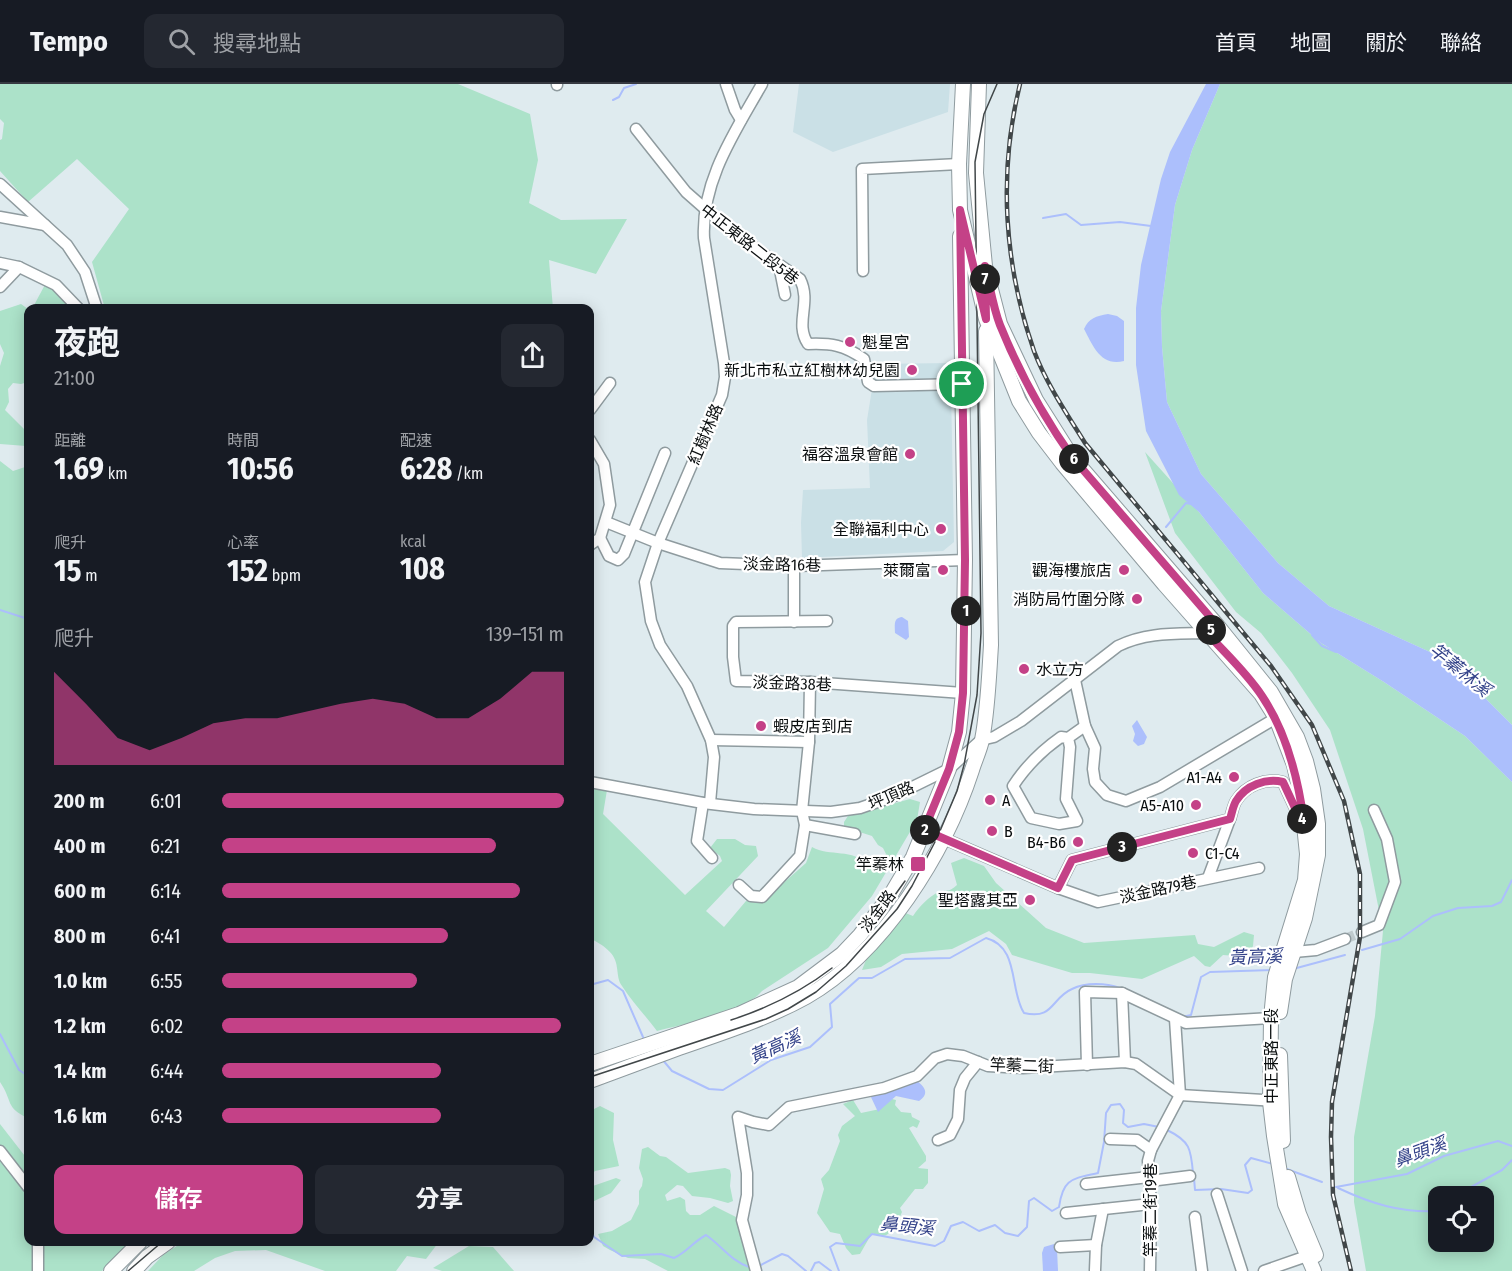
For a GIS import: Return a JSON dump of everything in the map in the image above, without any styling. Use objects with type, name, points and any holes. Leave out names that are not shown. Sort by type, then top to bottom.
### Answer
[{"type":"main road","points":[[963,84],[959,164],[960,210],[986,319],[1019,402]]},
{"type":"main road","points":[[979,84],[976,173],[985,266],[986,319]]},
{"type":"main road","name":"淡金路","points":[[594,1063],[739,1014],[798,987],[842,954],[890,896],[914,857],[949,769],[959,732],[963,693],[965,560],[960,210]]},
{"type":"main road","points":[[985,266],[1000,324],[1035,400],[1056,435],[1212,629],[1261,694],[1276,718],[1294,765],[1307,854],[1305,880],[1290,948],[1280,978]]},
{"type":"main road","name":"淡金路","points":[[594,1080],[774,1013],[806,997],[833,979],[872,944],[896,914],[910,895],[944,837],[964,795],[981,741],[992,645],[986,319]]},
{"type":"main road","points":[[987,404],[992,389],[999,385],[1010,389],[1038,433],[1062,463],[1271,692],[1284,714],[1306,761],[1318,824],[1318,855],[1305,918],[1290,948]]},
{"type":"main road","name":"中正東路一段","points":[[1280,978],[1271,1018],[1278,1136],[1285,1180]]},
{"type":"main road","name":"中正東路一段","points":[[1275,1101],[1281,1003],[1280,978]]},
{"type":"main road","points":[[1285,1180],[1285,1204],[1314,1271]]},
{"type":"main road","points":[[1285,1180],[1323,1271]]},
{"type":"main road","points":[[111,1271],[136,1246]]},
{"type":"main road","points":[[134,1271],[147,1257],[162,1246]]},
{"type":"street","points":[[726,84],[741,120]]},
{"type":"street","name":"紅樹林路","points":[[711,740],[687,686],[660,645],[651,621],[645,582],[658,543],[722,395],[725,377],[704,238],[705,208],[720,159],[762,84]]},
{"type":"street","name":"中正東路二段5巷","points":[[636,129],[686,192],[728,229],[800,279],[806,290],[802,335],[808,344],[830,343],[854,352],[864,359],[868,382],[874,386],[962,384]]},
{"type":"street","points":[[863,271],[862,169],[959,164]]},
{"type":"street","points":[[0,184],[67,245],[85,272],[95,304]]},
{"type":"street","points":[[0,217],[45,225]]},
{"type":"street","points":[[0,263],[19,267],[56,285],[74,304]]},
{"type":"street","points":[[779,265],[785,295]]},
{"type":"street","points":[[0,286],[19,267]]},
{"type":"street","points":[[594,405],[610,383]]},
{"type":"street","points":[[594,447],[604,464],[610,505],[600,538],[594,542]]},
{"type":"street","points":[[600,538],[609,556],[618,560],[624,554],[665,453]]},
{"type":"street","name":"淡金路16巷","points":[[606,522],[658,543],[720,563],[795,566],[965,560]]},
{"type":"street","points":[[794,622],[795,566]]},
{"type":"street","name":"淡金路38巷","points":[[827,621],[736,622],[730,657],[736,681],[810,682],[963,693]]},
{"type":"street","name":"坪頂路","points":[[594,783],[706,803],[831,812],[860,808],[892,797],[949,769],[981,741],[994,737],[1021,721],[1118,646],[1132,639],[1152,634],[1212,629]]},
{"type":"street","points":[[1076,680],[1085,726],[1095,748],[1093,769],[1095,782],[1107,795],[1126,801],[1160,787],[1276,718]]},
{"type":"street","points":[[739,885],[751,896],[762,897],[800,856],[805,825],[802,811],[809,742],[810,682]]},
{"type":"street","points":[[1068,738],[1070,747],[1066,799],[1077,820],[1059,824],[1031,819],[1013,786],[1023,770],[1046,748],[1061,737],[1068,738],[1085,726]]},
{"type":"street","points":[[712,858],[697,841],[714,757],[711,740],[809,742]]},
{"type":"street","points":[[1208,878],[1237,800],[1250,787],[1262,781],[1283,782],[1304,822]]},
{"type":"street","points":[[1362,932],[1379,925],[1395,882],[1387,839],[1374,810]]},
{"type":"street","points":[[1058,888],[1072,860],[1230,819]]},
{"type":"street","points":[[805,825],[855,834]]},
{"type":"street","name":"淡金路79巷","points":[[924,830],[1058,888],[1098,902],[1259,868]]},
{"type":"street","points":[[1290,948],[1316,950],[1345,939]]},
{"type":"street","points":[[1087,1065],[1085,992],[1122,993],[1186,1023],[1271,1018]]},
{"type":"street","points":[[1122,993],[1125,1062],[1136,1064],[1180,1095],[1275,1101]]},
{"type":"street","points":[[1175,1019],[1180,1095]]},
{"type":"street","name":"竿蓁二街","points":[[756,1271],[742,1220],[747,1195],[747,1173],[738,1117],[769,1125],[789,1107],[884,1088],[917,1076],[935,1058],[947,1054],[963,1056],[988,1066],[1023,1068],[1125,1062]]},
{"type":"street","points":[[938,1140],[950,1135],[954,1128],[958,1119],[960,1090],[965,1078],[978,1062]]},
{"type":"street","name":"竿蓁二街19巷","points":[[1150,1271],[1151,1204],[1148,1161],[1151,1150],[1180,1095]]},
{"type":"street","name":"竿蓁二街19巷","points":[[1110,1139],[1137,1140],[1151,1150]]},
{"type":"street","points":[[0,1151],[24,1182]]},
{"type":"street","points":[[1086,1184],[1190,1176]]},
{"type":"street","points":[[1217,1194],[1242,1271]]},
{"type":"street","points":[[1066,1213],[1151,1204]]},
{"type":"street","points":[[1095,1270],[1096,1245],[1102,1209]]},
{"type":"street","points":[[1195,1217],[1202,1271]]},
{"type":"street","points":[[1060,1247],[1096,1245]]},
{"type":"street","points":[[38,1246],[38,1271]]},
{"type":"street","points":[[1264,1271],[1307,1256]]},
{"type":"shaded area","points":[[799,84],[950,84],[948,112],[833,152],[793,132]]},
{"type":"shaded area","name":"新北市私立紅樹林幼兒園","points":[[952,363],[951,376],[947,379],[877,381],[872,378],[872,364]]},
{"type":"shaded area","name":"福容溫泉會館","points":[[872,389],[951,390],[954,542],[943,551],[802,558],[803,490],[870,488],[867,420]]},
{"type":"green space","points":[[0,84],[458,84],[530,114],[538,160],[529,203],[561,220],[627,219],[596,274],[549,260],[553,304],[104,304],[92,262],[129,209],[77,159],[28,202],[0,171],[0,140],[4,123],[0,119]]},
{"type":"green space","points":[[1220,84],[1512,84],[1512,725],[1477,690],[1430,652],[1329,606],[1278,563],[1201,474],[1167,402],[1161,311],[1175,205],[1192,150]]},
{"type":"green space","points":[[48,279],[70,304],[35,304]]},
{"type":"green space","points":[[21,304],[24,306],[24,383],[13,383],[8,389],[9,402],[5,410],[24,429],[24,446],[0,444],[0,366],[4,353],[0,344],[0,311]]},
{"type":"green space","points":[[1145,452],[1199,512],[1263,593],[1321,643],[1465,736],[1512,782],[1512,1271],[1366,1271],[1354,1202],[1354,1137],[1375,1016],[1383,931],[1363,829],[1330,730],[1292,673],[1261,633],[1236,612],[1175,533]]},
{"type":"green space","points":[[0,461],[13,471],[24,467],[24,1116],[12,1107],[0,1082]]},
{"type":"green space","points":[[594,788],[607,790],[603,814],[685,895],[722,861],[720,856],[710,848],[717,839],[735,839],[745,845],[756,846],[758,856],[706,911],[724,927],[746,901],[762,902],[806,863],[812,847],[826,852],[855,856],[868,865],[883,859],[886,854],[872,836],[844,827],[844,822],[848,816],[910,799],[920,802],[917,820],[872,896],[828,948],[742,1005],[713,1016],[657,1031],[621,984],[616,962],[604,946],[594,940]]},
{"type":"green space","points":[[964,858],[984,866],[996,883],[1046,928],[1084,943],[1195,935],[1198,944],[1214,947],[1244,932],[1254,935],[1253,946],[1248,957],[1223,955],[1210,967],[1205,966],[1194,956],[1142,979],[1072,973],[1012,955],[1006,944],[989,931],[952,949],[902,954],[881,967],[862,970],[868,955],[903,912],[913,916],[932,896],[957,885],[951,863]]},
{"type":"green space","points":[[892,1099],[896,1100],[895,1105],[901,1112],[911,1113],[912,1117],[920,1121],[917,1128],[913,1126],[909,1128],[926,1156],[926,1161],[918,1168],[928,1169],[928,1183],[923,1189],[915,1189],[900,1208],[902,1212],[891,1232],[883,1236],[872,1233],[860,1254],[852,1255],[840,1234],[830,1232],[817,1213],[824,1189],[821,1179],[829,1170],[840,1141],[838,1135],[842,1126],[855,1116],[843,1104],[853,1100],[861,1113],[880,1109]]},
{"type":"green space","points":[[600,1106],[614,1113],[613,1140],[619,1166],[594,1172],[594,1109]]},
{"type":"green space","points":[[0,1124],[24,1155],[24,1246],[126,1246],[102,1271],[0,1271]]},
{"type":"green space","points":[[648,1147],[688,1173],[725,1168],[730,1170],[733,1201],[728,1203],[692,1196],[683,1186],[677,1185],[665,1195],[667,1201],[680,1197],[685,1200],[686,1211],[690,1215],[700,1215],[714,1206],[740,1219],[750,1271],[668,1271],[645,1259],[628,1258],[603,1246],[598,1234],[612,1231],[631,1220],[639,1204],[639,1191],[643,1179],[639,1168],[642,1149]]},
{"type":"green space","points":[[616,1178],[621,1180],[611,1193],[594,1201],[594,1186]]},
{"type":"green space","points":[[177,1246],[436,1246],[426,1259],[407,1256],[396,1271],[325,1271],[266,1250],[235,1251],[215,1258],[194,1271],[148,1271],[163,1255]]},
{"type":"green space","points":[[469,1246],[493,1247],[514,1271],[442,1271],[433,1268]]},
{"type":"water","points":[[1206,84],[1220,84],[1192,150],[1175,205],[1161,311],[1167,402],[1201,474],[1278,563],[1329,606],[1430,652],[1477,690],[1512,725],[1512,782],[1465,736],[1321,643],[1263,593],[1199,512],[1179,495],[1146,431],[1136,365],[1136,308],[1141,265],[1161,179],[1170,152]]},
{"type":"water","points":[[1108,314],[1124,321],[1124,361],[1109,361],[1099,354],[1084,329],[1093,318]]},
{"type":"water","points":[[902,617],[908,621],[909,637],[906,640],[895,633],[896,620]]},
{"type":"water","points":[[1137,720],[1147,737],[1144,744],[1138,746],[1133,741],[1135,734],[1132,726]]},
{"type":"water","points":[[917,1081],[925,1091],[919,1101],[896,1096],[878,1112],[870,1095]]},
{"type":"water","points":[[1054,1244],[1057,1249],[1058,1271],[1043,1271],[1044,1247]]},
{"type":"waterway","points":[[613,100],[619,97],[624,88],[636,84]]},
{"type":"waterway","points":[[1043,218],[1066,214],[1081,225],[1120,222],[1151,226]]},
{"type":"waterway","name":"竿蓁林溪","points":[[1166,527],[1186,503],[1191,504]]},
{"type":"waterway","name":"黃高溪","points":[[0,610],[24,618]]},
{"type":"waterway","name":"竿蓁林溪","points":[[1312,635],[1322,646],[1336,652]]},
{"type":"waterway","name":"黃高溪","points":[[1362,950],[1400,939],[1433,916],[1458,908],[1492,906],[1501,902],[1512,880]]},
{"type":"waterway","name":"黃高溪","points":[[662,1059],[672,1071],[709,1089],[723,1090],[771,1060],[810,1047],[832,1027],[830,1004],[859,978],[872,978],[905,959],[950,958],[986,938],[997,943],[1004,950],[1012,970],[1019,1004],[1024,1013],[1034,1014],[1047,1011],[1065,993],[1083,985],[1102,984],[1120,988]]},
{"type":"waterway","name":"黃高溪","points":[[1293,969],[1345,955]]},
{"type":"waterway","name":"黃高溪","points":[[1182,1017],[1191,1015],[1201,977],[1210,972],[1272,970]]},
{"type":"waterway","name":"黃高溪","points":[[594,984],[608,980],[623,991],[646,1041]]},
{"type":"waterway","name":"鼻頭溪","points":[[0,1034],[19,1070],[24,1073]]},
{"type":"waterway","name":"鼻頭溪","points":[[839,1271],[830,1247],[836,1243],[860,1246],[872,1234],[935,1246],[944,1241],[951,1226],[963,1222],[979,1231],[995,1225],[1005,1233],[1018,1236],[1027,1227],[1029,1201],[1034,1198],[1052,1211],[1059,1207],[1063,1190],[1070,1181],[1098,1173],[1104,1142],[1106,1113],[1111,1105],[1120,1104],[1124,1110],[1123,1123],[1128,1127],[1144,1124],[1159,1127]]},
{"type":"waterway","name":"鼻頭溪","points":[[1167,1130],[1185,1142],[1190,1152],[1193,1173]]},
{"type":"waterway","name":"鼻頭溪","points":[[1336,1187],[1407,1174],[1444,1156],[1498,1141],[1512,1146]]},
{"type":"waterway","name":"鼻頭溪","points":[[1194,1178],[1195,1190],[1221,1189],[1248,1193],[1252,1190],[1245,1165],[1251,1158],[1273,1164]]},
{"type":"waterway","name":"鼻頭溪","points":[[1473,1186],[1502,1170],[1512,1160]]},
{"type":"waterway","name":"鼻頭溪","points":[[1284,1168],[1322,1182]]},
{"type":"waterway","name":"鼻頭溪","points":[[1338,1188],[1387,1206],[1428,1211]]},
{"type":"waterway","name":"鼻頭溪","points":[[594,1237],[622,1256],[661,1254],[674,1258],[706,1235],[732,1257],[749,1267]]},
{"type":"waterway","name":"鼻頭溪","points":[[759,1266],[782,1254],[788,1256],[806,1271]]},
{"type":"waterway","name":"鼻頭溪","points":[[811,1271],[815,1263],[819,1262],[831,1271]]},
{"type":"tunnel","points":[[1345,939],[1362,932]]},
{"type":"tram line","points":[[594,1076],[766,1019],[816,992],[846,966],[897,909],[937,838],[957,791],[977,695],[981,633],[975,162],[984,114],[997,84]]},
{"type":"tram line","points":[[877,920],[905,881]]},
{"type":"tram line","points":[[731,1020],[784,998],[832,968]]},
{"type":"tram line","points":[[128,1271],[157,1246]]},
{"type":"railway","points":[[1020,84],[1009,151],[1008,219],[1016,286],[1034,351],[1044,375],[1085,443],[1271,666],[1312,725],[1344,801],[1360,874],[1360,937],[1332,1102],[1331,1137],[1333,1195],[1351,1271]]},
{"type":"place","name":"魁星宮","points":[[850,342]]},
{"type":"place","name":"新北市私立紅樹林幼兒園","points":[[912,370]]},
{"type":"place","name":"福容溫泉會館","points":[[910,454]]},
{"type":"place","name":"全聯福利中心","points":[[941,529]]},
{"type":"place","name":"萊爾富","points":[[943,570]]},
{"type":"place","name":"觀海樓旅店","points":[[1124,570]]},
{"type":"place","name":"消防局竹圍分隊","points":[[1137,599]]},
{"type":"place","name":"水立方","points":[[1024,669]]},
{"type":"place","name":"蝦皮店到店","points":[[761,726]]},
{"type":"place","name":"A1-A4","points":[[1234,777]]},
{"type":"place","name":"A","points":[[990,800]]},
{"type":"place","name":"A5-A10","points":[[1196,805]]},
{"type":"place","name":"B","points":[[992,831]]},
{"type":"place","name":"B4-B6","points":[[1078,842]]},
{"type":"place","name":"C1-C4","points":[[1193,853]]},
{"type":"place","name":"竿蓁林","points":[[918,864]]},
{"type":"place","name":"聖塔露其亞","points":[[1030,900]]},
{"type":"route","points":[[960,210],[986,319],[985,266],[1000,324],[1035,400],[1056,435],[1072,457],[1217,625],[1207,633],[1261,694],[1276,718],[1294,765],[1304,822],[1283,782],[1262,781],[1250,787],[1237,800],[1230,819],[1072,860],[1058,888],[924,830],[940,796],[949,769],[959,732],[963,693],[966,633],[962,384],[960,210]]}]
